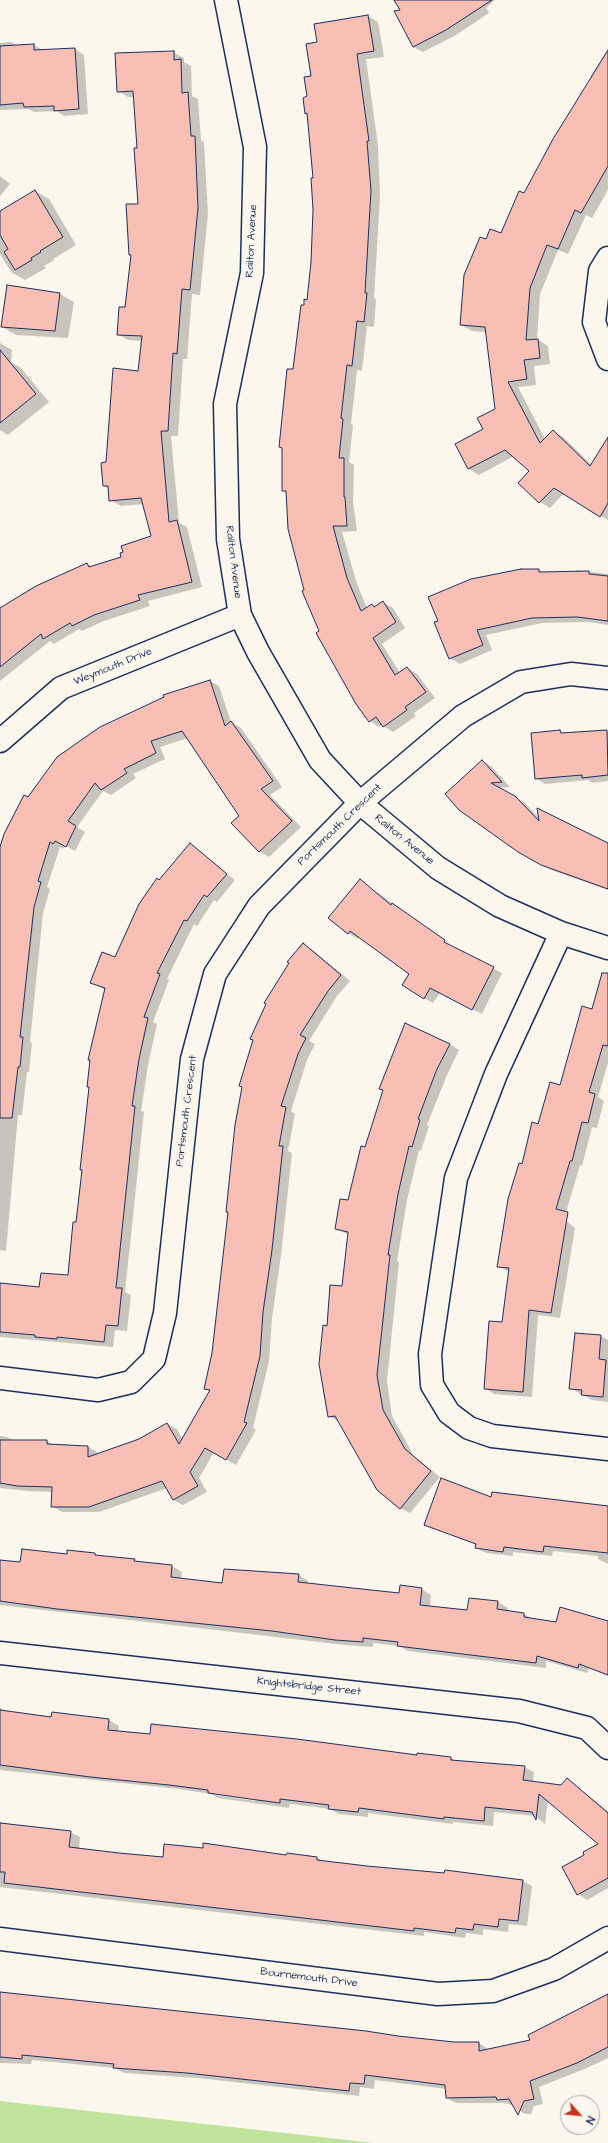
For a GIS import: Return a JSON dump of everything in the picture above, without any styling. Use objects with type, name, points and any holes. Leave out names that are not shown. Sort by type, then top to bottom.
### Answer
[{"type":"street","name":"Railton Avenue","points":[[226,0],[255,147],[252,273],[224,404],[228,539],[240,615],[258,652],[320,760],[360,804],[438,868],[500,906],[561,933],[608,948]]},
{"type":"street","points":[[608,258],[600,271],[594,322],[608,359]]},
{"type":"street","name":"Weymouth Drive","points":[[0,741],[61,688],[240,615]]},
{"type":"street","name":"Portsmouth Crescent","points":[[0,1378],[98,1390],[131,1382],[154,1359],[165,1313],[192,1059],[215,974],[259,906],[360,804],[463,716],[521,682],[571,674],[608,678]]},
{"type":"street","points":[[561,933],[496,1074],[456,1178],[430,1354],[432,1385],[449,1413],[469,1428],[486,1434],[608,1449]]},
{"type":"street","name":"Knightsbridge Street","points":[[0,1653],[519,1711],[587,1728],[608,1748]]},
{"type":"street","name":"Bournemouth Drive","points":[[0,1939],[438,1994],[493,1991],[554,1969],[608,1938]]},
{"type":"green space","points":[[0,2101],[374,2143],[0,2143]]},
{"type":"building","points":[[394,0],[492,0],[446,30],[413,47],[394,11],[400,10]]},
{"type":"building","points":[[368,15],[374,51],[357,54],[369,141],[367,141],[371,191],[365,293],[367,293],[364,322],[357,321],[352,366],[347,365],[341,418],[343,419],[339,458],[344,458],[344,497],[347,526],[333,526],[347,578],[361,611],[372,604],[374,607],[383,601],[396,622],[373,638],[395,675],[407,667],[426,692],[405,707],[407,710],[383,727],[376,717],[369,722],[356,704],[316,633],[319,631],[302,591],[304,590],[288,529],[286,491],[282,491],[282,448],[279,447],[287,369],[293,369],[301,305],[304,305],[304,299],[307,300],[311,262],[313,210],[311,178],[313,178],[307,113],[305,114],[303,98],[307,96],[304,77],[311,76],[306,44],[317,42],[314,24]]},
{"type":"building","points":[[34,44],[34,50],[75,48],[79,109],[54,111],[54,106],[24,107],[23,103],[0,105],[0,46]]},
{"type":"building","points":[[608,50],[608,166],[581,213],[575,210],[558,249],[547,245],[530,288],[526,340],[538,339],[540,358],[524,360],[527,379],[508,382],[540,443],[553,430],[590,466],[608,437],[608,503],[600,517],[554,488],[539,503],[518,483],[529,471],[505,450],[468,469],[455,444],[483,429],[477,418],[495,409],[485,327],[460,325],[464,275],[480,237],[486,239],[490,229],[501,233],[519,191],[524,193],[553,139]]},
{"type":"building","points":[[174,51],[174,60],[181,59],[182,93],[188,92],[191,136],[195,136],[198,208],[190,290],[182,289],[177,354],[173,353],[168,431],[161,431],[169,522],[177,520],[192,582],[138,595],[140,600],[94,615],[72,626],[70,623],[43,639],[41,634],[0,667],[0,608],[36,586],[87,563],[89,567],[121,557],[120,553],[123,552],[121,546],[151,536],[141,498],[109,501],[108,486],[103,486],[101,463],[106,462],[113,368],[138,371],[142,336],[117,335],[119,307],[125,307],[131,255],[129,255],[126,204],[138,204],[134,148],[137,148],[133,91],[117,92],[115,53]]},
{"type":"building","points":[[35,190],[63,237],[40,251],[41,252],[31,258],[32,260],[15,270],[4,252],[8,249],[0,235],[0,211]]},
{"type":"building","points":[[7,285],[60,293],[55,331],[1,327]]},
{"type":"building","points":[[0,350],[36,394],[0,423]]},
{"type":"building","points":[[521,569],[539,569],[539,572],[589,571],[589,574],[608,576],[608,621],[577,617],[532,618],[477,630],[483,645],[449,659],[434,622],[438,621],[428,597],[471,579]]},
{"type":"building","points":[[210,680],[225,726],[231,721],[273,781],[261,789],[292,821],[259,852],[231,823],[239,816],[182,731],[151,741],[156,753],[124,769],[127,773],[101,790],[95,783],[68,821],[76,826],[66,847],[55,841],[53,844],[50,842],[38,881],[41,882],[34,907],[20,1037],[23,1037],[20,1067],[18,1067],[12,1118],[0,1118],[0,847],[4,834],[24,795],[28,797],[57,757],[100,727],[164,697],[163,695]]},
{"type":"building","points":[[560,730],[561,733],[607,730],[608,775],[582,778],[582,775],[535,779],[531,733]]},
{"type":"building","points":[[482,760],[502,782],[491,783],[515,796],[539,821],[537,808],[608,843],[608,889],[541,865],[518,852],[459,810],[445,794]]},
{"type":"building","points":[[190,843],[227,874],[207,897],[204,895],[187,921],[184,920],[157,973],[160,974],[144,1017],[148,1018],[139,1059],[132,1106],[135,1106],[116,1288],[122,1288],[118,1326],[106,1325],[104,1342],[57,1337],[57,1339],[35,1337],[35,1335],[0,1332],[0,1283],[39,1287],[41,1273],[68,1275],[73,1222],[76,1222],[82,1170],[80,1170],[89,1087],[87,1087],[90,1060],[88,1060],[105,988],[90,983],[102,952],[115,957],[139,904],[157,878],[159,880]]},
{"type":"building","points":[[360,879],[391,905],[392,903],[445,940],[444,942],[494,967],[472,1010],[430,988],[424,999],[402,985],[409,974],[350,931],[348,934],[328,918]]},
{"type":"building","points":[[303,943],[341,975],[328,991],[300,1035],[306,1038],[298,1054],[281,1106],[286,1107],[279,1146],[283,1146],[272,1250],[263,1312],[260,1356],[244,1422],[247,1423],[226,1460],[205,1448],[190,1472],[198,1486],[173,1500],[162,1481],[89,1507],[51,1507],[52,1487],[17,1486],[0,1483],[0,1440],[47,1440],[47,1444],[88,1446],[88,1457],[139,1439],[167,1423],[179,1444],[210,1390],[204,1389],[212,1353],[228,1212],[226,1212],[235,1125],[242,1087],[239,1086],[253,1040],[250,1039],[266,1004],[264,1003],[289,963],[287,962]]},
{"type":"building","points":[[602,973],[608,973],[608,1046],[603,1045],[589,1092],[595,1094],[588,1123],[582,1122],[572,1161],[570,1161],[556,1209],[568,1212],[551,1313],[529,1310],[523,1392],[484,1389],[489,1321],[502,1322],[509,1268],[497,1267],[508,1199],[519,1163],[522,1164],[532,1122],[538,1124],[550,1082],[560,1085],[582,1006],[592,1009]]},
{"type":"building","points":[[405,1023],[450,1044],[437,1069],[418,1119],[420,1120],[412,1147],[409,1146],[398,1194],[388,1255],[390,1255],[377,1375],[383,1410],[405,1449],[431,1471],[400,1509],[377,1490],[335,1416],[328,1417],[319,1364],[323,1325],[327,1326],[330,1285],[342,1286],[348,1232],[335,1229],[340,1199],[348,1200],[361,1146],[365,1147],[383,1090],[379,1089]]},
{"type":"building","points":[[575,1333],[601,1335],[599,1359],[606,1360],[603,1397],[581,1395],[582,1390],[569,1389]]},
{"type":"building","points":[[441,1478],[491,1497],[492,1492],[608,1506],[608,1553],[544,1546],[543,1552],[504,1547],[503,1552],[475,1548],[476,1544],[424,1525]]},
{"type":"building","points":[[22,1549],[67,1554],[67,1550],[95,1553],[95,1555],[135,1559],[134,1561],[172,1565],[171,1577],[222,1583],[224,1569],[299,1574],[298,1582],[399,1593],[400,1585],[422,1588],[420,1605],[467,1610],[469,1598],[498,1601],[497,1609],[524,1613],[524,1617],[556,1622],[560,1607],[608,1621],[608,1675],[579,1664],[578,1668],[537,1656],[536,1663],[397,1646],[398,1642],[363,1638],[363,1642],[335,1640],[272,1631],[57,1609],[0,1601],[0,1560],[20,1562]]},
{"type":"building","points":[[0,1710],[51,1717],[52,1712],[109,1719],[108,1730],[150,1734],[151,1724],[297,1739],[417,1755],[417,1753],[451,1757],[451,1760],[525,1766],[523,1780],[561,1785],[567,1778],[608,1813],[608,1878],[577,1895],[562,1867],[584,1855],[583,1852],[598,1844],[539,1794],[536,1820],[532,1812],[485,1807],[484,1821],[444,1817],[444,1819],[359,1808],[358,1812],[328,1809],[329,1805],[280,1799],[280,1803],[208,1793],[208,1790],[0,1765]]},
{"type":"building","points":[[0,1823],[71,1831],[69,1847],[119,1853],[163,1857],[164,1844],[203,1848],[203,1843],[286,1855],[287,1853],[317,1857],[317,1860],[367,1866],[444,1873],[445,1870],[523,1880],[518,1921],[499,1919],[498,1927],[474,1924],[473,1930],[456,1928],[455,1933],[414,1928],[414,1931],[4,1883],[5,1872],[0,1872]]},
{"type":"building","points":[[0,1992],[366,2031],[454,2042],[479,2042],[479,2051],[530,2040],[528,2035],[608,1994],[608,2047],[577,2063],[530,2081],[534,2099],[524,2101],[518,2115],[509,2099],[497,2100],[496,2097],[446,2098],[445,2085],[365,2075],[364,2084],[350,2083],[349,2091],[187,2073],[113,2068],[114,2064],[22,2055],[22,2059],[0,2057]]}]
